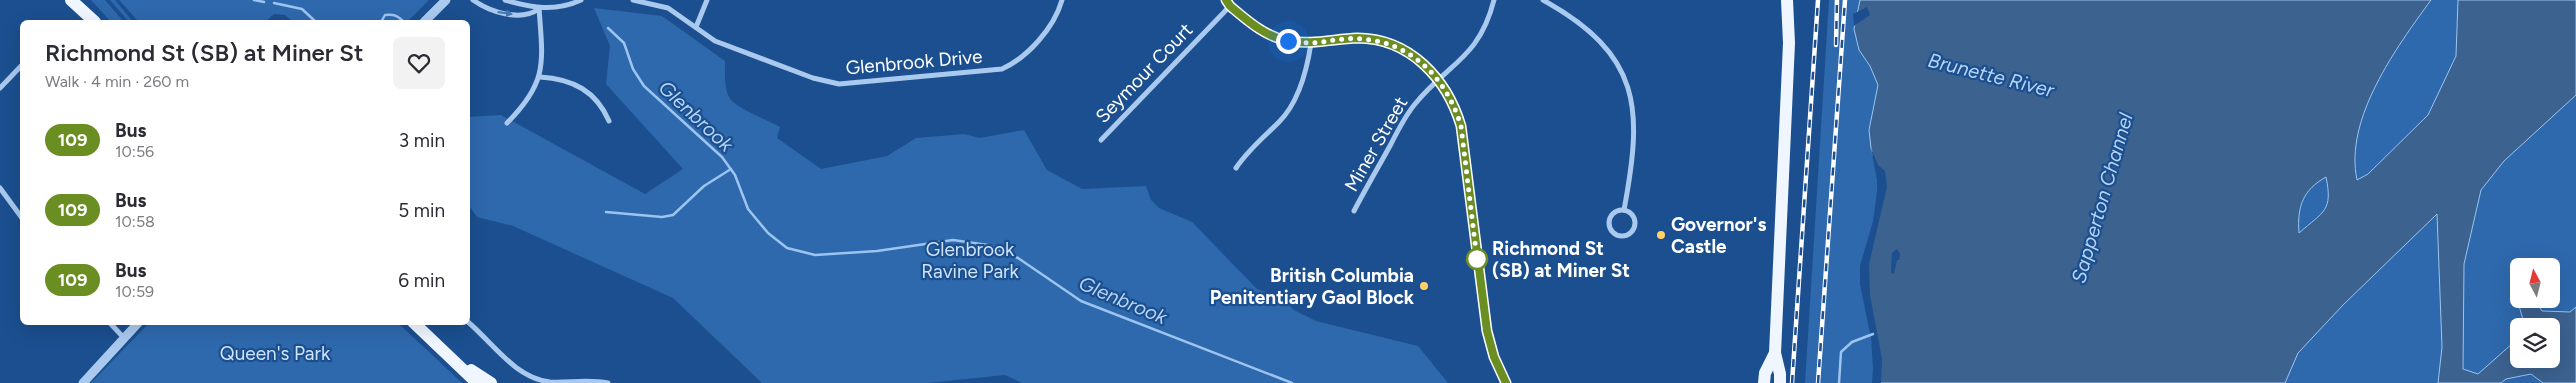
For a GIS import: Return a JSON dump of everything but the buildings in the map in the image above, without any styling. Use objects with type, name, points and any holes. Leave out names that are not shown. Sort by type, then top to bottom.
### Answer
[{"type":"main road","points":[[71,0],[93,20]]},
{"type":"main road","points":[[1780,383],[1775,353],[1789,43],[1788,0]]},
{"type":"main road","points":[[416,325],[477,383]]},
{"type":"main road","points":[[1764,383],[1765,373],[1775,353]]},
{"type":"main road","points":[[450,357],[491,383]]},
{"type":"street","points":[[426,20],[446,0]]},
{"type":"street","points":[[473,0],[496,12],[507,14],[532,14],[539,8]]},
{"type":"street","points":[[505,0],[539,8],[566,5],[581,0]]},
{"type":"street","name":"Glenbrook Drive","points":[[633,0],[668,8],[715,41],[813,78],[839,84],[858,84],[1002,69],[1025,54],[1054,21],[1062,0]]},
{"type":"street","points":[[696,28],[707,0]]},
{"type":"street","name":"Miner Street","points":[[1354,211],[1408,113],[1462,60],[1477,41],[1488,22],[1494,0]]},
{"type":"street","points":[[1543,0],[1570,15],[1600,40],[1620,68],[1631,95],[1635,128],[1624,210]]},
{"type":"street","points":[[1228,3],[1264,33],[1288,41],[1311,43],[1359,38],[1375,40],[1402,48],[1425,64],[1439,81],[1455,107],[1461,126],[1487,331],[1494,357],[1506,383]]},
{"type":"street","name":"Seymour Court","points":[[1101,140],[1228,3]]},
{"type":"street","points":[[507,123],[529,100],[540,78],[542,61],[539,8]]},
{"type":"street","points":[[1236,168],[1244,156],[1281,120],[1298,94],[1308,64],[1311,43]]},
{"type":"street","points":[[0,88],[20,67]]},
{"type":"street","points":[[540,78],[564,80],[581,88],[602,104],[609,121]]},
{"type":"street","points":[[0,188],[20,215]]},
{"type":"street","points":[[1624,210],[1633,216],[1635,225],[1631,232],[1619,236],[1610,228],[1609,220],[1614,212],[1624,210]]},
{"type":"street","points":[[470,324],[520,372],[550,382],[592,381],[608,383]]},
{"type":"street","points":[[112,325],[124,338]]},
{"type":"street","points":[[83,383],[136,325]]},
{"type":"green space","points":[[91,0],[105,0],[122,20],[109,20]]},
{"type":"green space","points":[[110,0],[115,0],[131,20],[127,20]]},
{"type":"green space","points":[[119,0],[429,0],[409,20],[291,20],[285,15],[274,14],[267,20],[137,20]]},
{"type":"green space","points":[[1829,0],[1883,0],[1880,180],[1873,334],[1874,383],[1805,383]]},
{"type":"green space","points":[[2415,0],[2571,0],[2455,96],[2275,260],[2350,81]]},
{"type":"green space","name":"Glenbrook Ravine Park","points":[[594,8],[662,16],[725,61],[726,89],[729,97],[738,106],[780,127],[777,138],[821,169],[887,156],[916,138],[964,134],[980,138],[1024,130],[1047,170],[1082,189],[1146,186],[1151,200],[1159,208],[1192,222],[1257,289],[1279,296],[1294,310],[1316,321],[1418,346],[1448,383],[1022,383],[1005,375],[928,383],[762,383],[673,298],[513,226],[477,217],[470,207],[470,117],[501,115],[645,194],[683,169],[606,84],[610,46]]},
{"type":"green space","points":[[2576,72],[2576,383],[2448,383],[2466,191]]},
{"type":"green space","points":[[2445,203],[2443,383],[2272,383],[2304,330]]},
{"type":"green space","name":"Queen's Park","points":[[147,325],[400,325],[462,383],[91,383]]},
{"type":"water","points":[[1860,0],[2431,0],[2389,62],[2365,109],[2358,133],[2355,157],[2357,180],[2368,174],[2428,115],[2456,56],[2458,0],[2576,0],[2576,95],[2504,161],[2481,190],[2464,264],[2463,369],[2478,374],[2510,346],[2510,368],[2560,368],[2560,318],[2523,318],[2520,308],[2540,308],[2542,311],[2570,312],[2576,307],[2576,383],[2543,383],[2531,374],[2506,379],[2501,383],[2438,383],[2442,347],[2437,214],[2343,305],[2298,353],[2285,383],[1874,383],[1876,368],[1863,284],[1875,221],[1880,180],[1871,148],[1869,130],[1878,85],[1870,66],[1859,50],[1854,29]],"holes":[[[2326,177],[2328,197],[2325,210],[2299,233],[2299,215],[2303,200],[2312,187]]]},
{"type":"pier","points":[[1867,7],[1870,15],[1854,26],[1853,14]]},
{"type":"pier","points":[[1871,148],[1878,165],[1885,171],[1887,187],[1869,264],[1870,295],[1882,359],[1881,383],[1872,383],[1871,339],[1860,284],[1860,266],[1873,221],[1877,192],[1877,180]]},
{"type":"pier","points":[[1897,249],[1900,254],[1894,274],[1891,273],[1892,253]]},
{"type":"waterway","name":"Glenbrook","points":[[254,0],[264,2]]},
{"type":"waterway","name":"Glenbrook","points":[[274,3],[302,9],[314,20]]},
{"type":"waterway","name":"Glenbrook","points":[[382,20],[385,15],[394,15],[402,20]]},
{"type":"waterway","name":"Glenbrook","points":[[608,28],[624,43],[633,69],[644,86],[722,157],[735,175],[748,209],[768,233],[787,248],[815,255],[877,251],[953,240],[988,245],[1018,258],[1081,301],[1292,383]]},
{"type":"waterway","points":[[606,212],[662,217],[673,215],[704,186],[731,169]]},
{"type":"waterway","points":[[1839,383],[1841,352],[1852,342],[1873,334]]},
{"type":"railway","points":[[1792,383],[1818,0]]},
{"type":"railway","points":[[1836,45],[1837,0]]},
{"type":"railway","points":[[1818,383],[1845,0]]},
{"type":"bus line","name":"109","points":[[1226,0],[1230,6],[1256,29],[1288,41],[1311,43],[1359,38],[1375,40],[1402,48],[1425,64],[1445,89],[1455,107],[1461,126],[1487,331],[1494,357],[1506,383]]},
{"type":"place","name":"Governor's Castle","points":[[1661,235]]},
{"type":"place","name":"Richmond St (SB) at Miner St","points":[[1477,259]]},
{"type":"place","name":"British Columbia Penitentiary Gaol Block","points":[[1424,286]]},
{"type":"route","points":[[1288,41],[1311,43],[1359,38],[1375,40],[1402,48],[1425,64],[1432,72],[1445,89],[1455,107],[1461,126],[1477,259]]},
{"type":"water label","name":"Brunette River","points":[[1991,75]]},
{"type":"water label","name":"Sapperton Channel","points":[[2102,198]]}]
